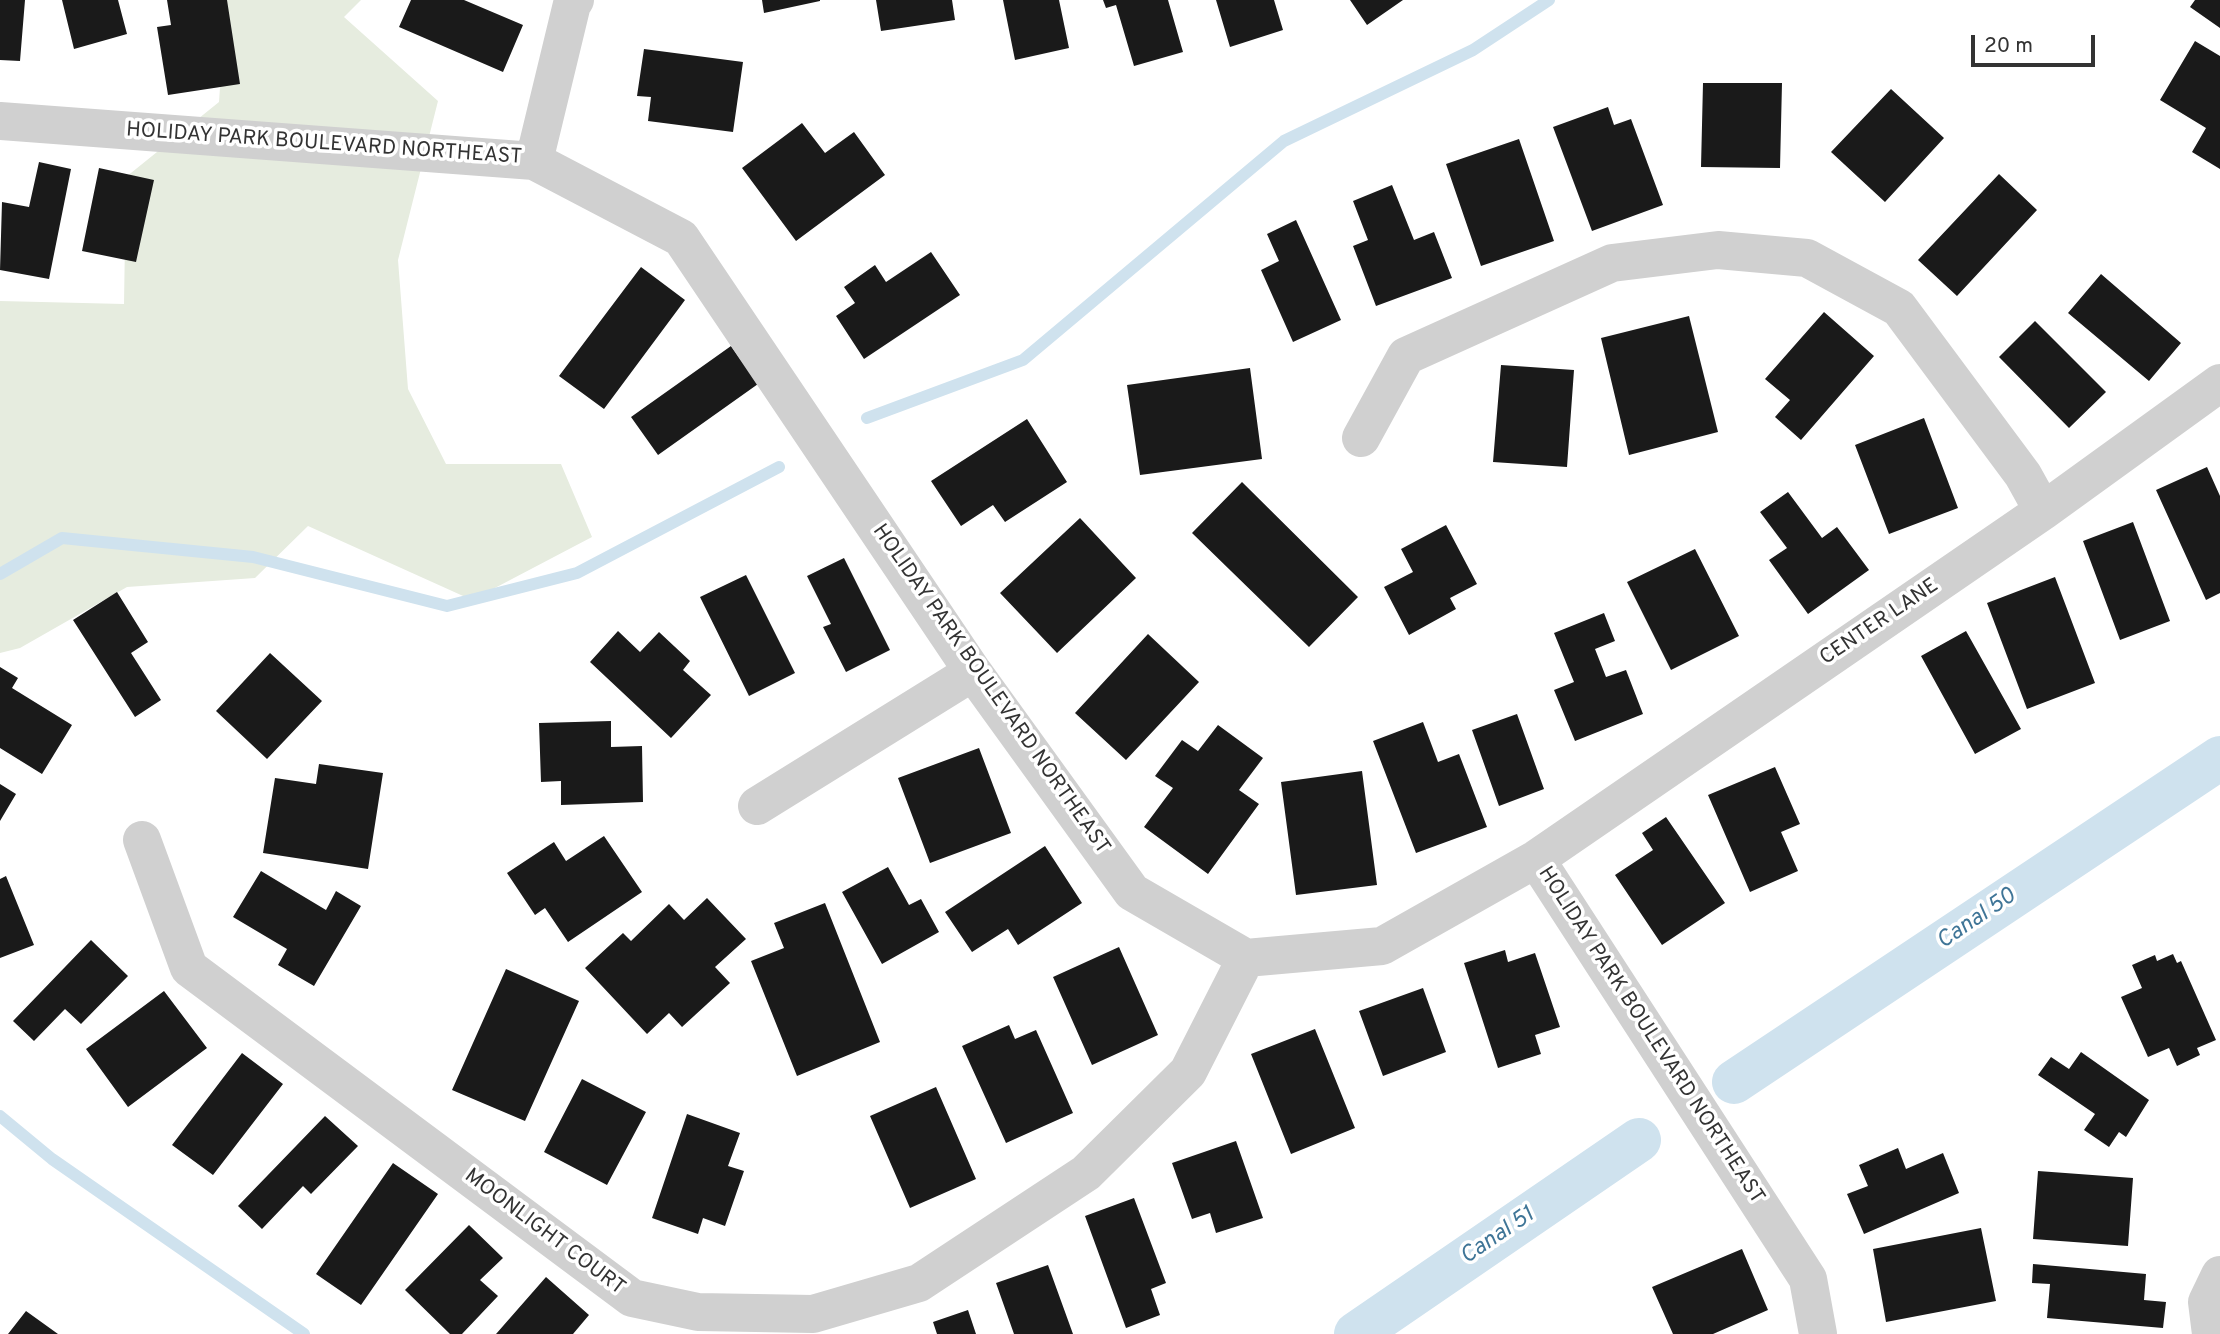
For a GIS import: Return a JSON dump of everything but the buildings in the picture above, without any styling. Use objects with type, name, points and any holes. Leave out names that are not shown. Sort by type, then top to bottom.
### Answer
[{"type":"street","points":[[534,161],[575,0]]},
{"type":"street","name":"HOLIDAY PARK BOULEVARD NORTHEAST","points":[[0,121],[534,161],[681,238],[974,672],[1132,892],[1245,958],[1382,946],[1536,859],[1808,1279],[1818,1334]]},
{"type":"street","points":[[1362,438],[1406,356],[1612,263],[1718,250],[1807,258],[1899,308],[2023,474],[2043,511]]},
{"type":"street","name":"CENTER LANE","points":[[1536,859],[2043,511],[2220,383]]},
{"type":"street","points":[[757,806],[974,672]]},
{"type":"street","name":"MOONLIGHT COURT","points":[[142,840],[189,968],[632,1298],[698,1312],[813,1314],[919,1283],[1086,1173],[1188,1072],[1245,958]]},
{"type":"street","points":[[2211,1334],[2207,1302],[2220,1275]]},
{"type":"shaded area","points":[[226,0],[361,0],[344,17],[438,101],[398,260],[408,389],[446,464],[561,464],[592,537],[472,600],[308,526],[255,578],[127,587],[20,648],[0,653],[0,301],[124,304],[126,177],[219,102]]},
{"type":"waterway","points":[[867,418],[1023,360],[1284,141],[1473,50],[1549,0]]},
{"type":"waterway","points":[[0,574],[62,538],[253,557],[447,606],[577,573],[779,467]]},
{"type":"waterway","name":"Canal 50","points":[[1734,1082],[2220,758]]},
{"type":"waterway","points":[[0,1116],[52,1159],[304,1334]]},
{"type":"waterway","name":"Canal 51","points":[[1356,1334],[1639,1140]]}]
